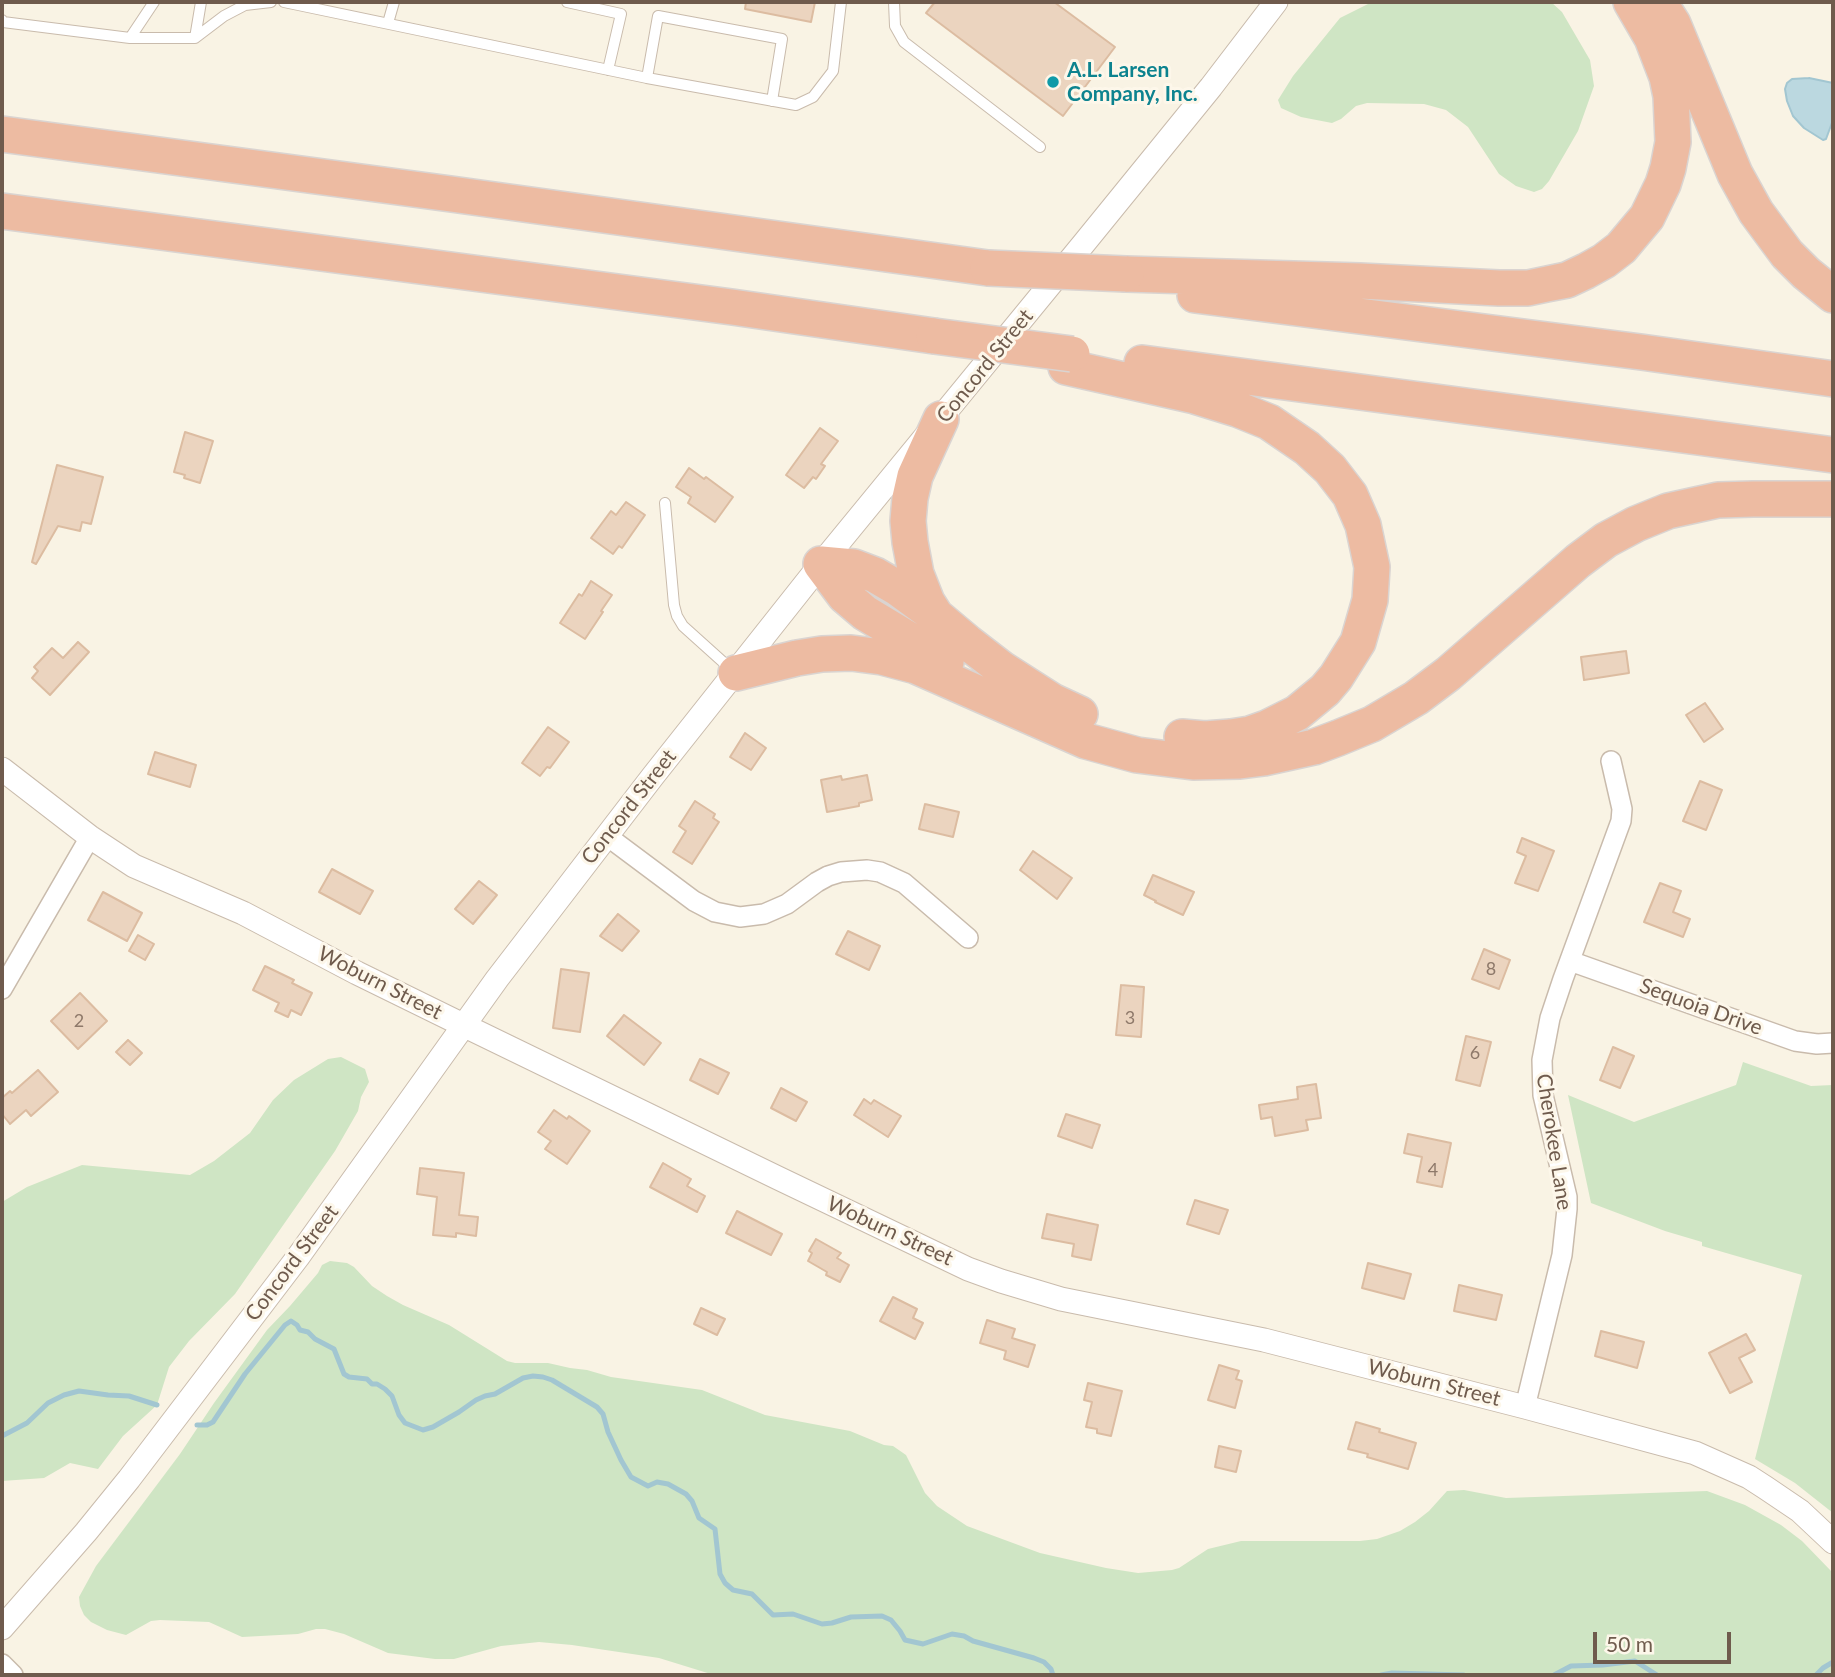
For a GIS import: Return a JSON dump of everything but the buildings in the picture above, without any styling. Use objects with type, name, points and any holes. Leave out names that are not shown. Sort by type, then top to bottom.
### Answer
[{"type":"highway","points":[[2,134],[988,268],[1121,279],[1360,281],[1528,288],[1567,280],[1604,261],[1621,248],[1647,218],[1663,184],[1673,142],[1671,96],[1667,76],[1652,38],[1631,2]]},
{"type":"highway","points":[[1659,2],[1673,24],[1747,197],[1787,254],[1833,295]]},
{"type":"highway","points":[[2,211],[732,307],[934,336],[1069,361],[1833,455]]},
{"type":"highway","points":[[1121,279],[1266,305],[1833,379]]},
{"type":"highway","points":[[821,564],[845,565],[865,571],[900,589],[1002,669],[1052,701],[1112,725],[1147,733],[1205,739],[1250,734],[1297,713],[1336,677],[1353,651],[1368,611],[1371,589],[1370,557],[1363,525],[1355,505],[1337,477],[1322,461],[1269,422],[1195,396],[1069,361]]},
{"type":"highway","points":[[936,616],[916,574],[908,521],[915,476],[941,419]]},
{"type":"highway","points":[[821,564],[845,596],[865,613],[1041,722],[1086,741],[1137,755],[1178,761],[1240,761],[1314,747],[1372,724],[1416,698],[1448,674],[1578,561],[1606,540],[1636,524],[1668,511],[1718,500],[1833,499]]},
{"type":"highway","points":[[736,673],[810,655],[866,654],[916,666],[1021,711]]},
{"type":"street","name":"Concord Street","points":[[2,1628],[103,1511],[299,1257],[496,979],[607,836],[821,564],[1150,163],[1276,2]]},
{"type":"street","name":"Cherokee Lane","points":[[1525,1407],[1552,1302],[1566,1231],[1567,1197],[1541,1078],[1544,1042],[1550,1018],[1621,821],[1621,803],[1611,761]]},
{"type":"street","name":"Woburn Street","points":[[2,769],[90,837],[134,866],[260,920],[463,1026],[968,1269],[1089,1305],[1264,1340],[1657,1442],[1715,1461],[1749,1477],[1800,1511],[1833,1542]]},
{"type":"street","points":[[607,836],[694,901],[715,912],[740,917],[764,914],[787,904],[828,876],[867,870],[880,872],[905,883],[968,938]]},
{"type":"street","points":[[2,989],[90,837]]},
{"type":"street","name":"Sequoia Drive","points":[[1570,961],[1795,1041],[1833,1043]]},
{"type":"street","points":[[2,1664],[13,1675]]},
{"type":"lane","points":[[130,38],[154,2]]},
{"type":"lane","points":[[195,38],[201,2]]},
{"type":"lane","points":[[2,20],[130,38],[195,38],[224,16],[245,5],[271,2]]},
{"type":"lane","points":[[284,2],[646,78],[796,105],[813,97],[833,71],[841,2]]},
{"type":"lane","points":[[388,23],[394,2]]},
{"type":"lane","points":[[567,2],[621,14],[608,70]]},
{"type":"lane","points":[[894,2],[895,26],[904,42],[1040,147]]},
{"type":"lane","points":[[646,78],[658,16],[683,20],[782,39],[772,101]]},
{"type":"lane","points":[[666,503],[677,616],[683,626],[736,673]]},
{"type":"green space","points":[[1372,2],[1551,2],[1562,12],[1590,60],[1594,86],[1578,131],[1542,189],[1534,192],[1516,186],[1499,174],[1468,127],[1446,110],[1424,104],[1367,103],[1356,106],[1332,123],[1301,117],[1281,108],[1278,100],[1293,76],[1340,18]]},
{"type":"green space","points":[[341,1057],[365,1069],[369,1082],[361,1097],[358,1111],[335,1151],[235,1294],[189,1341],[169,1367],[157,1405],[123,1436],[98,1469],[70,1463],[44,1478],[2,1481],[2,1202],[27,1187],[82,1165],[190,1175],[214,1161],[250,1133],[273,1100],[294,1080],[328,1059]]},
{"type":"green space","points":[[1743,1062],[1811,1086],[1833,1085],[1833,1513],[1795,1483],[1755,1459],[1802,1275],[1702,1246],[1702,1242],[1591,1203],[1568,1095],[1634,1122],[1736,1085]]},
{"type":"green space","points":[[330,1261],[347,1263],[387,1296],[449,1325],[507,1361],[548,1363],[611,1377],[702,1390],[765,1415],[850,1431],[893,1446],[906,1455],[925,1493],[937,1506],[967,1526],[1040,1553],[1106,1568],[1138,1573],[1172,1570],[1208,1549],[1241,1541],[1377,1539],[1415,1522],[1447,1491],[1464,1490],[1506,1498],[1707,1491],[1745,1505],[1781,1525],[1802,1541],[1833,1573],[1833,1675],[714,1675],[659,1658],[539,1642],[501,1646],[454,1659],[435,1659],[388,1653],[325,1629],[298,1634],[242,1637],[209,1622],[160,1620],[151,1621],[126,1635],[91,1622],[84,1615],[79,1597],[96,1566],[180,1454],[267,1330],[318,1273],[322,1265]]},
{"type":"water","points":[[1809,78],[1833,83],[1833,120],[1826,139],[1823,140],[1804,128],[1793,116],[1787,101],[1787,83],[1792,79]]},
{"type":"waterway","points":[[197,1425],[213,1422],[245,1374],[291,1321],[300,1330],[308,1332],[334,1349],[344,1374],[367,1379],[385,1389],[392,1396],[405,1423],[423,1430],[433,1427],[476,1400],[495,1394],[523,1378],[543,1377],[597,1407],[603,1414],[608,1432],[631,1477],[648,1486],[657,1482],[668,1484],[686,1494],[699,1518],[715,1529],[720,1574],[725,1583],[733,1590],[752,1594],[773,1615],[793,1614],[822,1624],[851,1617],[882,1616],[891,1620],[905,1640],[923,1644],[952,1634],[964,1636],[1044,1662],[1053,1675]]},
{"type":"waterway","points":[[2,1436],[27,1423],[48,1403],[79,1391],[129,1396],[157,1405]]},
{"type":"waterway","points":[[1554,1675],[1571,1666],[1635,1661],[1657,1675]]},
{"type":"waterway","points":[[1816,1675],[1833,1662]]},
{"type":"waterway","points":[[1381,1675],[1464,1675]]},
{"type":"place","name":"A.L. Larsen Company, Inc.","points":[[1053,82]]}]
